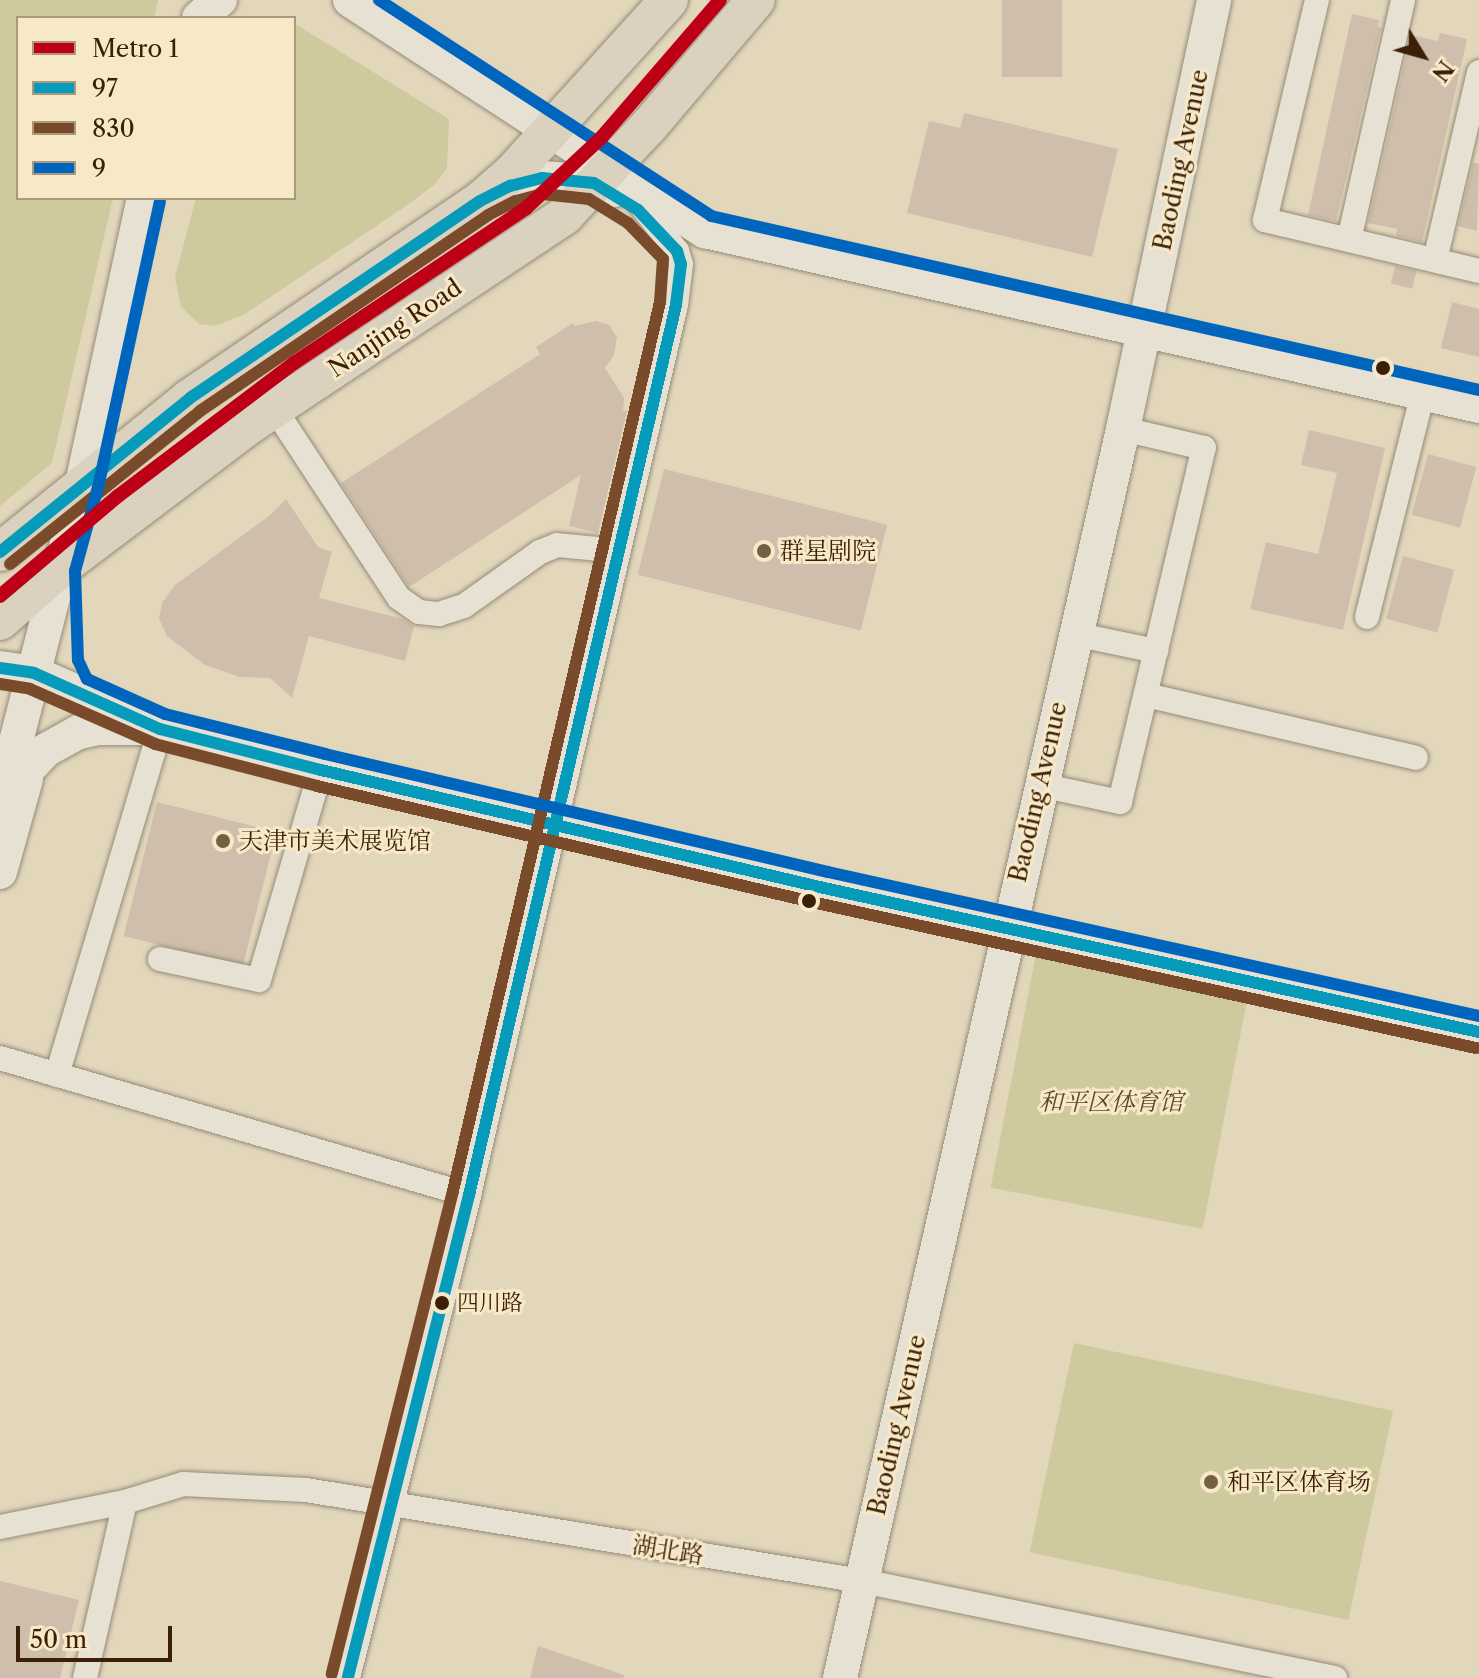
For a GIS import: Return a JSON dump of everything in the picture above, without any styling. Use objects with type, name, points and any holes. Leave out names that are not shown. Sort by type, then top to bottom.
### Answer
[{"type":"main road","points":[[0,552],[190,398],[480,201],[552,129],[669,0]]},
{"type":"main road","name":"Nanjing Road","points":[[0,621],[59,569],[274,408],[565,215],[756,0]]},
{"type":"street","points":[[201,16],[220,0]]},
{"type":"street","points":[[350,0],[552,129],[602,176],[677,230],[720,235],[1479,406]]},
{"type":"street","name":"Baoding Avenue","points":[[840,1678],[1074,634],[1123,429],[1214,0]]},
{"type":"street","points":[[1317,0],[1265,220],[1479,271]]},
{"type":"street","points":[[1349,240],[1403,0]]},
{"type":"street","points":[[1435,260],[1479,72]]},
{"type":"street","points":[[348,1678],[469,1195],[676,305],[681,264],[677,230],[602,176],[524,181],[480,201]]},
{"type":"street","points":[[0,872],[52,680],[59,569],[82,484],[144,200]]},
{"type":"street","points":[[1367,617],[1423,392]]},
{"type":"street","points":[[274,408],[399,598],[419,612],[439,614],[464,606],[540,552],[557,545],[619,551]]},
{"type":"street","points":[[1040,785],[1120,802],[1204,448],[1123,429]]},
{"type":"street","points":[[0,803],[52,680],[62,664],[59,569]]},
{"type":"street","points":[[1074,634],[1156,651]]},
{"type":"street","points":[[0,668],[52,680],[116,712],[160,729],[321,770],[1008,930],[1479,1032]]},
{"type":"street","points":[[1146,695],[1416,758]]},
{"type":"street","points":[[30,767],[46,750],[79,732],[109,727],[160,729]]},
{"type":"street","points":[[57,1075],[160,729]]},
{"type":"street","points":[[160,959],[259,980],[321,770]]},
{"type":"street","points":[[0,794],[0,803]]},
{"type":"street","points":[[0,1058],[469,1195]]},
{"type":"street","name":"湖北路","points":[[0,1527],[125,1502],[183,1484],[306,1490],[862,1581],[1335,1678]]},
{"type":"street","points":[[85,1678],[125,1502]]},
{"type":"green space","points":[[0,0],[158,0],[154,16],[16,16],[16,200],[113,200],[52,463],[0,506]]},
{"type":"green space","points":[[296,24],[449,119],[447,168],[434,185],[245,314],[215,326],[199,324],[181,307],[175,277],[195,200],[296,200]]},
{"type":"green space","name":"和平区体育馆","points":[[1036,954],[1248,995],[1203,1229],[991,1188]]},
{"type":"green space","name":"和平区体育场","points":[[1074,1343],[1393,1411],[1348,1620],[1030,1552]]},
{"type":"building","points":[[1002,0],[1062,0],[1062,77],[1002,77]]},
{"type":"building","points":[[1352,14],[1379,20],[1378,27],[1381,28],[1336,221],[1308,215]]},
{"type":"building","points":[[1440,33],[1467,39],[1422,242],[1396,236],[1397,229],[1368,223],[1411,35],[1438,41]]},
{"type":"building","points":[[964,113],[1118,149],[1092,257],[907,213],[929,121],[960,128]]},
{"type":"building","points":[[1473,163],[1479,163],[1477,231],[1458,226]]},
{"type":"building","points":[[1395,266],[1416,271],[1412,288],[1391,284]]},
{"type":"building","points":[[1452,302],[1479,309],[1479,357],[1441,348]]},
{"type":"building","points":[[596,321],[609,325],[617,337],[614,355],[605,368],[624,398],[623,410],[627,411],[598,533],[569,526],[581,475],[409,587],[341,483],[540,354],[536,347],[573,323],[575,326]]},
{"type":"building","points":[[1309,430],[1385,448],[1343,630],[1250,609],[1266,542],[1318,554],[1337,473],[1301,465]]},
{"type":"building","points":[[1428,454],[1476,467],[1460,528],[1412,515]]},
{"type":"building","name":"群星剧院","points":[[664,469],[887,525],[861,630],[638,575]]},
{"type":"building","points":[[286,499],[318,547],[332,552],[319,598],[403,619],[414,626],[405,661],[309,636],[292,698],[270,678],[240,677],[205,665],[167,636],[159,619],[162,603],[175,585],[269,516]]},
{"type":"building","points":[[1403,556],[1454,570],[1437,633],[1386,619]]},
{"type":"building","points":[[157,802],[276,832],[243,966],[124,936]]},
{"type":"building","points":[[0,1581],[79,1600],[60,1678],[0,1678]]},
{"type":"building","points":[[538,1646],[624,1675],[624,1678],[530,1678]]},
{"type":"metro line","name":"1","points":[[0,596],[118,496],[294,363],[526,208],[601,138],[720,0]]},
{"type":"transit line","name":"9","points":[[379,0],[711,216],[1479,390]]},
{"type":"transit line","name":"97","points":[[0,552],[190,398],[480,201],[510,186],[542,178],[594,183],[638,210],[677,251],[681,264],[676,305],[469,1195],[348,1678]]},
{"type":"transit line","name":"830","points":[[10,564],[200,411],[488,215],[516,201],[543,194],[589,199],[628,223],[663,259],[660,302],[453,1191],[332,1674]]},
{"type":"transit line","name":"9","points":[[160,201],[98,487],[75,571],[78,660],[87,679],[165,714],[325,754],[828,872],[1479,1016]]},
{"type":"transit line","name":"97","points":[[0,668],[34,673],[160,729],[321,770],[824,888],[1479,1032]]},
{"type":"transit line","name":"830","points":[[0,684],[30,689],[155,744],[317,786],[821,904],[1476,1048]]},
{"type":"place","name":"群星剧院","points":[[764,551]]},
{"type":"place","name":"天津市美术展览馆","points":[[223,841]]},
{"type":"place","name":"四川路","points":[[442,1303]]},
{"type":"place","name":"和平区体育场","points":[[1211,1482]]}]
